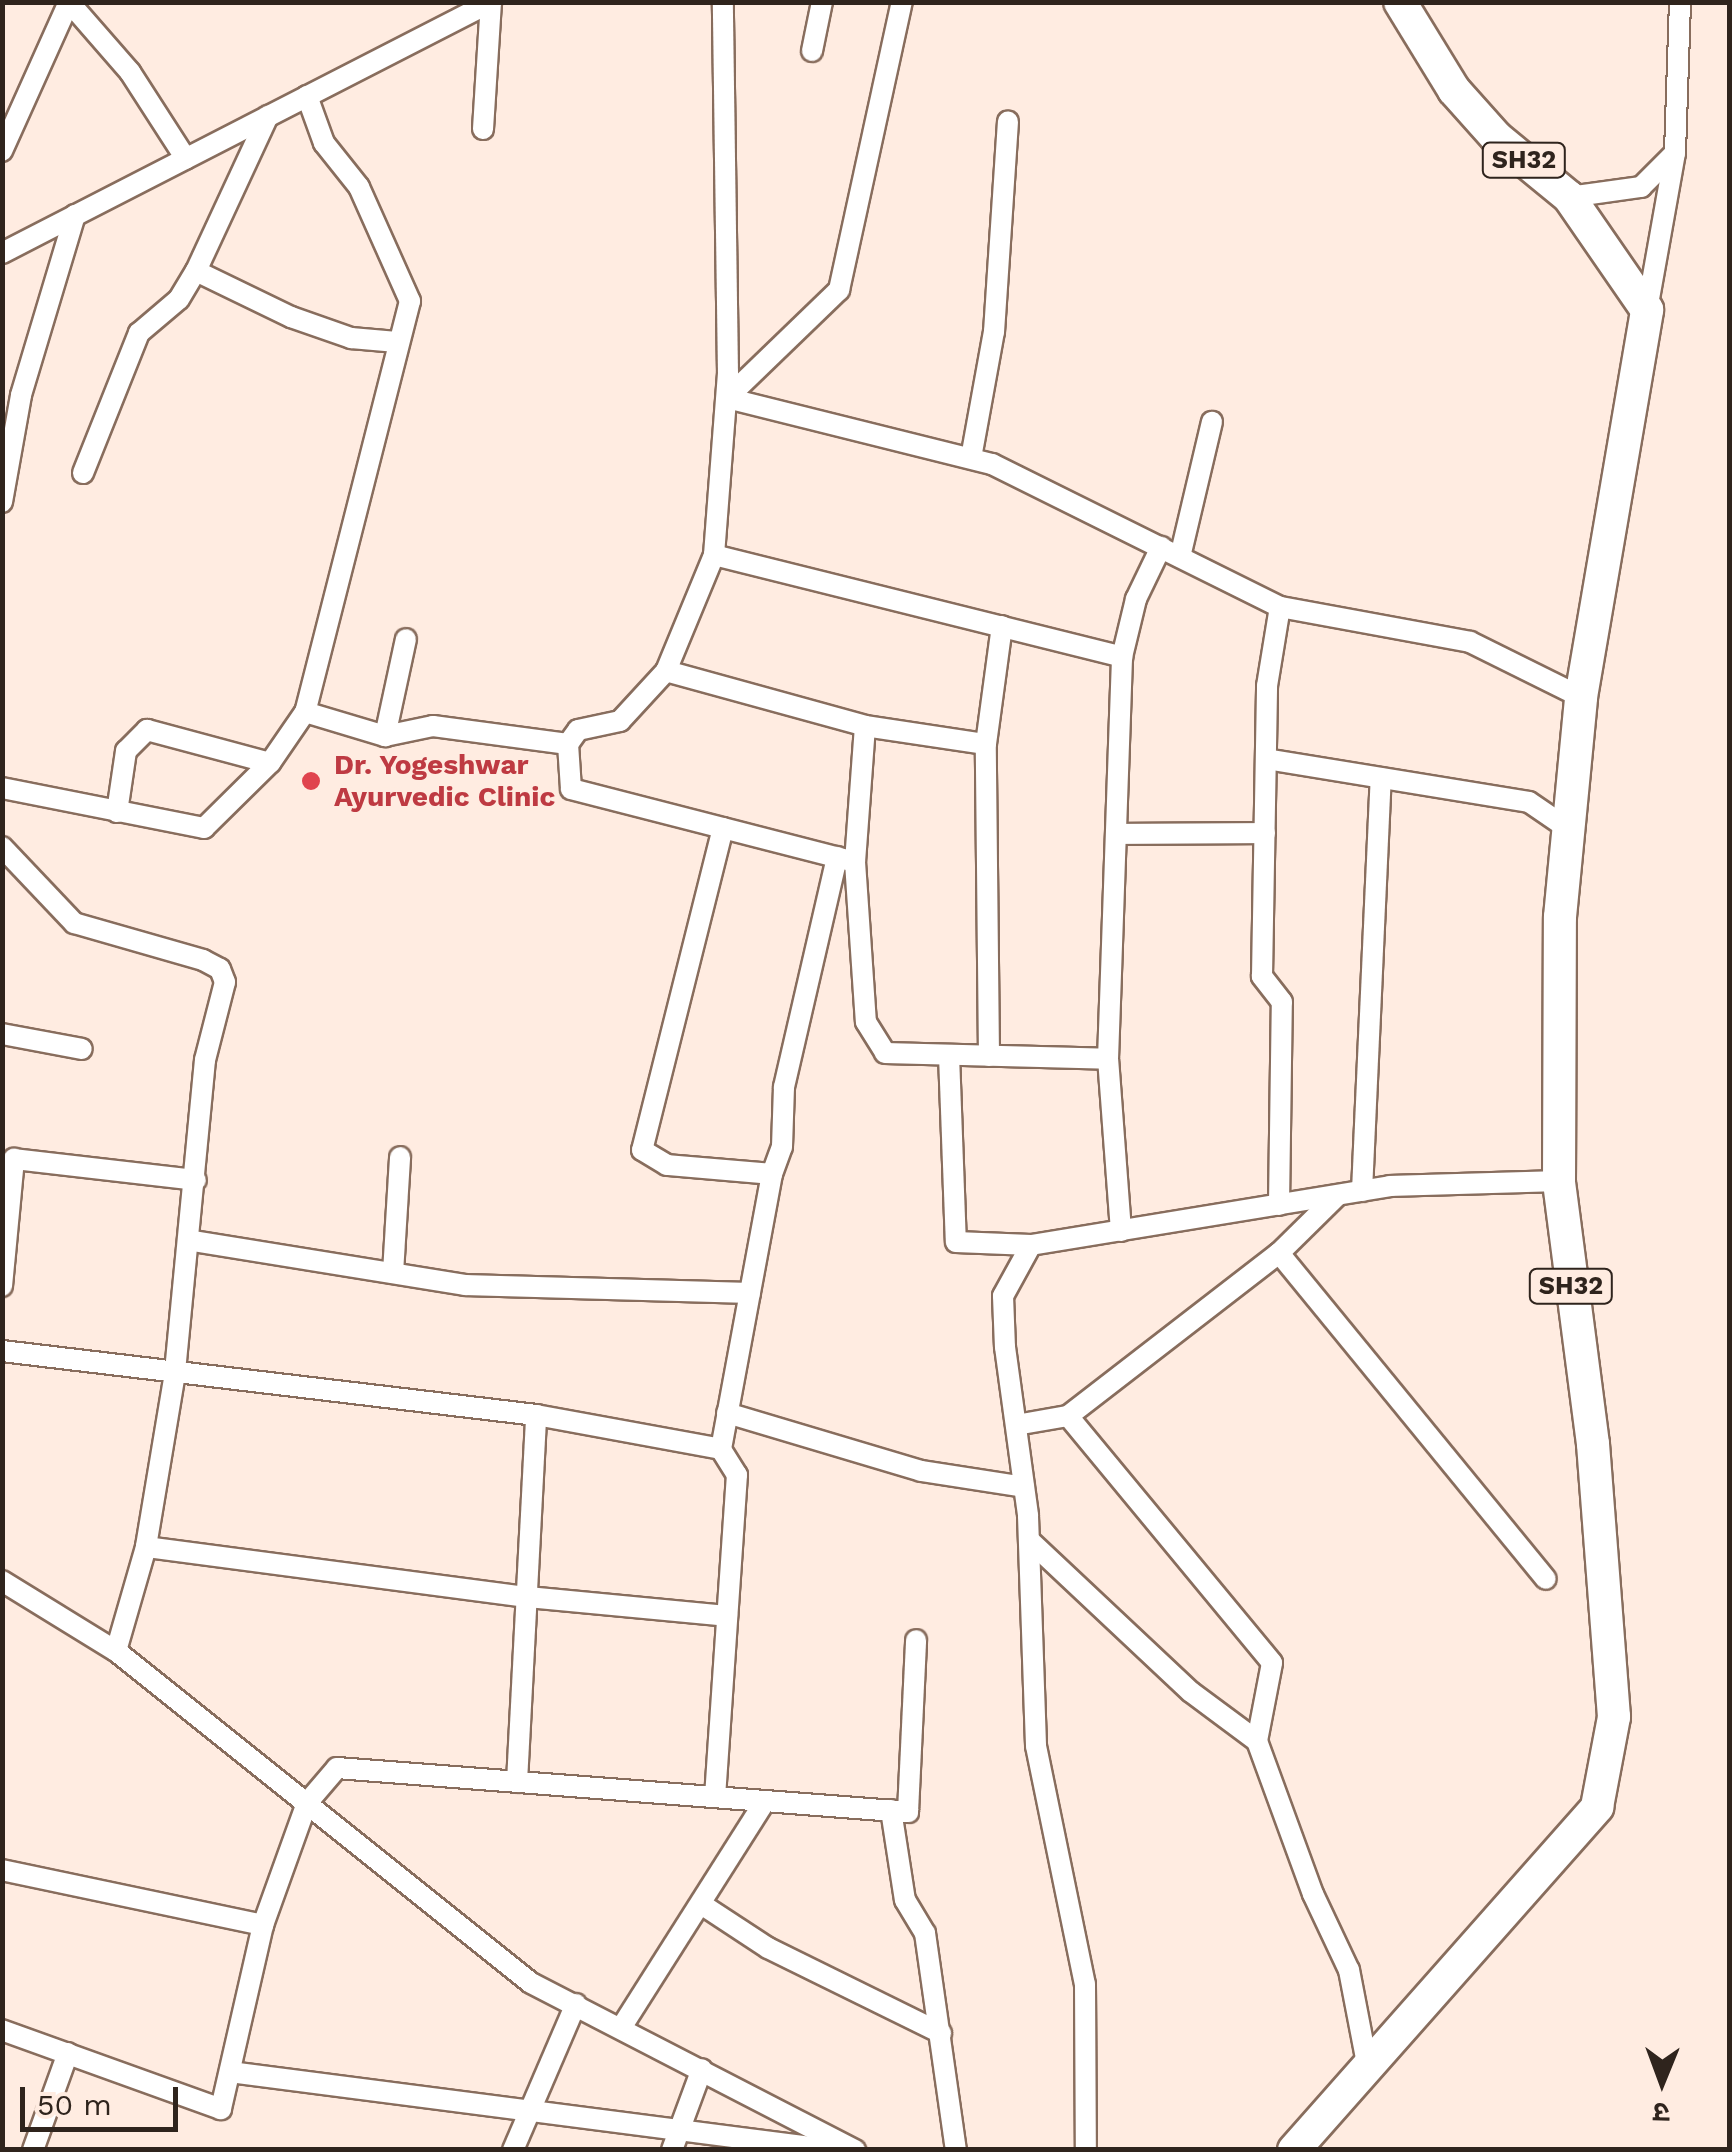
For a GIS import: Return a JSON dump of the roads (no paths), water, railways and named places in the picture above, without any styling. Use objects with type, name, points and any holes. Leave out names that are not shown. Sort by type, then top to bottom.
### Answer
[{"type":"main road","name":"SH32","points":[[1294,2150],[1597,1807],[1614,1717],[1609,1613],[1558,1181],[1560,916],[1581,697],[1647,310],[1569,197],[1496,137],[1454,90],[1400,4]]},
{"type":"street","points":[[2,150],[69,2],[130,72],[186,158]]},
{"type":"street","points":[[2,252],[490,2],[483,129]]},
{"type":"street","points":[[724,2],[727,398],[714,554],[666,671],[620,721],[578,730],[568,744],[571,788],[846,859]]},
{"type":"street","points":[[812,51],[822,2]]},
{"type":"street","points":[[727,398],[839,290],[902,2]]},
{"type":"street","points":[[1647,310],[1675,153],[1680,2]]},
{"type":"street","points":[[2,788],[204,828],[270,763],[305,712],[368,483],[397,342],[410,302],[359,187],[324,144],[307,96]]},
{"type":"street","points":[[83,473],[139,333],[179,299],[268,116]]},
{"type":"street","points":[[971,458],[994,332],[1008,121]]},
{"type":"street","points":[[1569,197],[1641,187],[1675,153]]},
{"type":"street","points":[[2,502],[21,395],[75,215]]},
{"type":"street","points":[[196,270],[291,317],[351,338],[397,342]]},
{"type":"street","points":[[727,398],[971,458],[1280,607],[1470,642],[1581,697]]},
{"type":"street","points":[[1121,1231],[1108,1058],[1122,657],[1136,599],[1171,552],[1212,422]]},
{"type":"street","points":[[714,554],[1122,657]]},
{"type":"street","points":[[1279,1206],[1282,1002],[1262,976],[1267,686],[1280,607]]},
{"type":"street","points":[[989,1056],[986,744],[1002,626]]},
{"type":"street","points":[[385,736],[406,639]]},
{"type":"street","points":[[666,671],[865,726],[986,744]]},
{"type":"street","points":[[305,712],[385,736],[433,726],[568,744]]},
{"type":"street","points":[[714,1797],[738,1475],[721,1449],[772,1174],[782,1147],[784,1087],[846,859],[865,726]]},
{"type":"street","points":[[117,812],[126,752],[147,730],[270,763]]},
{"type":"street","points":[[1266,760],[1529,802],[1570,830]]},
{"type":"street","points":[[1362,1191],[1381,778]]},
{"type":"street","points":[[723,828],[642,1150],[668,1165],[772,1174]]},
{"type":"street","points":[[1116,834],[1265,833]]},
{"type":"street","points":[[2,847],[74,923],[203,960],[224,974],[205,1060],[192,1241],[175,1373],[146,1547],[116,1651]]},
{"type":"street","points":[[846,859],[866,1022],[886,1053],[1108,1058]]},
{"type":"street","points":[[2,1034],[82,1049]]},
{"type":"street","points":[[949,1055],[956,1242],[1031,1245],[1362,1191],[1558,1181]]},
{"type":"street","points":[[393,1273],[400,1157]]},
{"type":"street","points":[[2,1286],[14,1159],[196,1180]]},
{"type":"street","points":[[1016,1425],[1068,1416],[1280,1252],[1337,1196]]},
{"type":"street","points":[[192,1241],[465,1284],[750,1293]]},
{"type":"street","points":[[1031,1245],[1003,1296],[1029,1540],[1036,1746],[1085,1984],[1086,2150]]},
{"type":"street","points":[[1280,1252],[1546,1580]]},
{"type":"street","points":[[2,1351],[536,1416],[721,1449]]},
{"type":"street","points":[[727,1413],[921,1471],[1024,1487]]},
{"type":"street","points":[[517,1782],[536,1416]]},
{"type":"street","points":[[1068,1416],[1272,1663],[1257,1741],[1270,1788],[1349,1970],[1368,2069]]},
{"type":"street","points":[[1029,1540],[1191,1692],[1257,1741]]},
{"type":"street","points":[[146,1547],[527,1597],[727,1616]]},
{"type":"street","points":[[2,1581],[116,1651],[532,1983],[855,2150]]},
{"type":"street","points":[[2,2030],[220,2108],[264,1925],[307,1803],[337,1768],[908,1812],[916,1640]]},
{"type":"street","points":[[622,2028],[764,1803]]},
{"type":"street","points":[[891,1810],[905,1900],[925,1933],[956,2150]]},
{"type":"street","points":[[2,1870],[264,1925]]},
{"type":"street","points":[[701,1904],[768,1948],[942,2033]]},
{"type":"street","points":[[513,2150],[576,2004]]},
{"type":"street","points":[[33,2150],[68,2053]]},
{"type":"street","points":[[675,2140],[702,2069]]},
{"type":"street","points":[[230,2072],[529,2110],[675,2140],[834,2150]]},
{"type":"place","name":"Dr. Yogeshwar Ayurvedic Clinic","points":[[311,781]]}]
